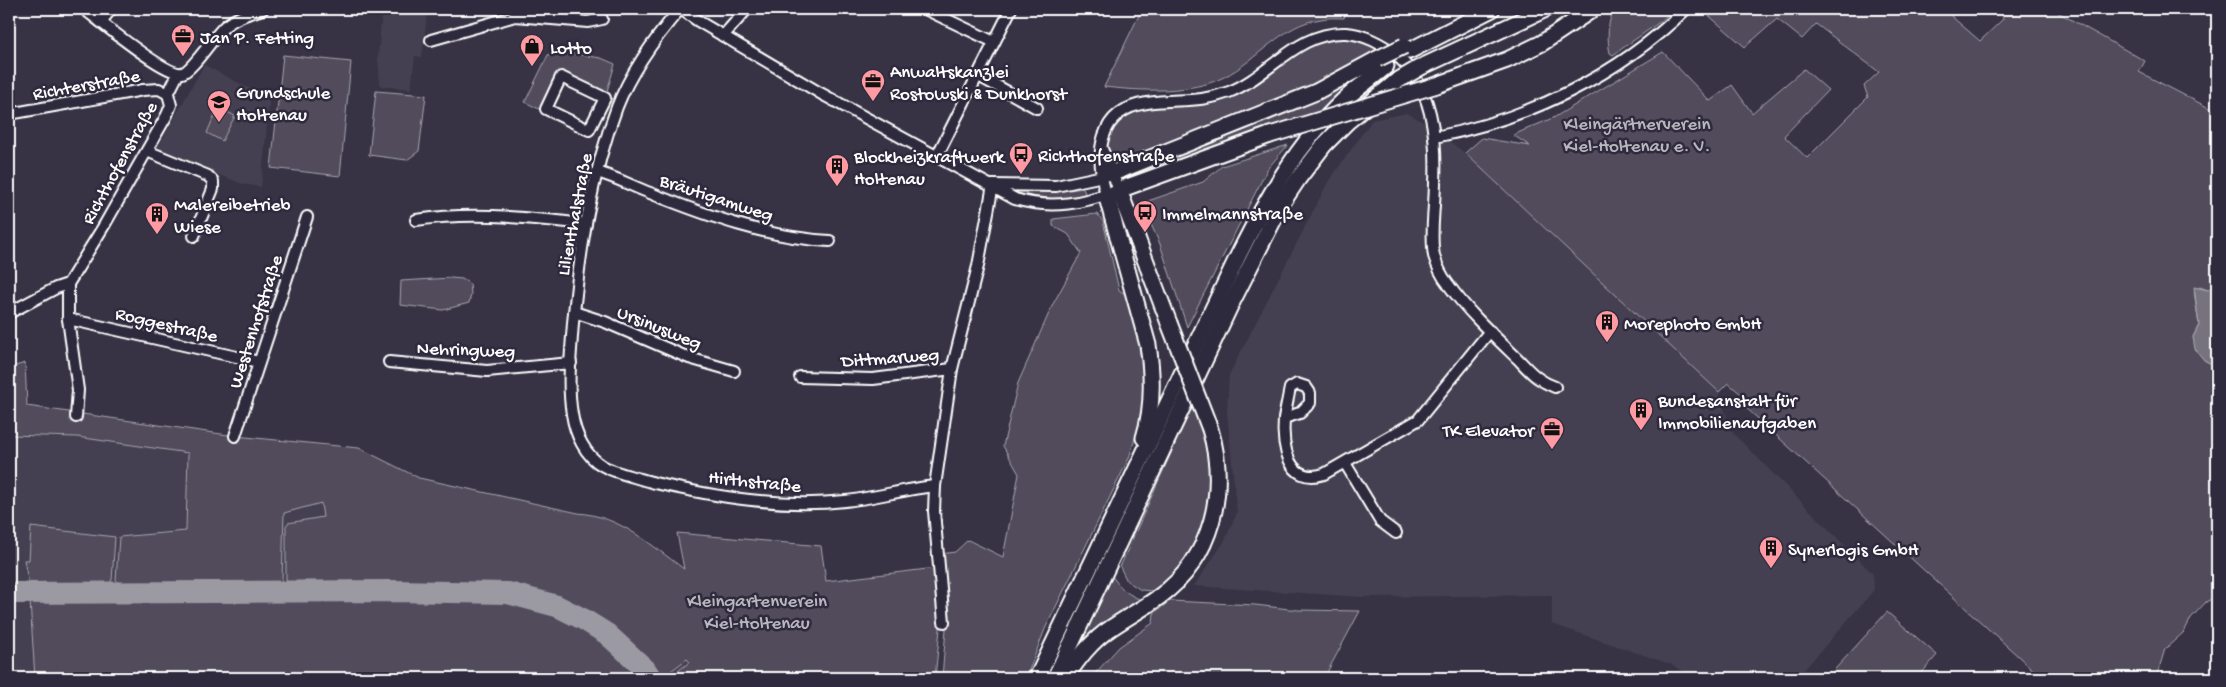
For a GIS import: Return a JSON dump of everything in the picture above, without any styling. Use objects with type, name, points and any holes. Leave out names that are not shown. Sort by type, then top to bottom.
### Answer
[{"type":"highway","points":[[1107,175],[1316,92],[1382,63],[1406,49],[1492,9]]},
{"type":"highway","points":[[1055,678],[1246,271],[1282,203],[1298,179],[1324,145],[1347,122],[1398,80],[1421,67],[1546,9]]},
{"type":"highway","points":[[1113,192],[1270,135],[1437,84],[1507,60],[1542,43],[1593,9]]},
{"type":"highway","points":[[1037,678],[1238,256],[1270,195],[1309,139],[1336,108],[1382,63]]},
{"type":"highway","points":[[1113,192],[1152,371],[1151,409],[1146,432],[1128,487]]},
{"type":"highway","points":[[1065,678],[1080,655],[1095,641],[1110,628],[1160,596],[1182,576],[1197,556],[1212,521],[1218,490],[1217,458],[1210,429],[1170,323],[1113,192]]},
{"type":"street","points":[[84,9],[160,66],[178,74]]},
{"type":"street","points":[[102,22],[111,9]]},
{"type":"street","points":[[680,9],[820,93],[1015,199],[1040,205],[1071,204],[1113,192],[1107,175],[1102,140],[1106,127],[1116,116],[1128,108],[1153,102],[1205,100],[1230,92],[1311,39],[1330,34],[1347,33],[1373,40],[1387,47],[1407,64],[1419,81],[1429,113],[1435,137],[1436,162],[1433,232],[1434,256],[1440,272],[1449,286],[1490,331],[1540,380],[1555,387]]},
{"type":"street","name":"Lilienthalstraße","points":[[583,445],[572,414],[571,363],[574,312],[586,224],[597,172],[611,126],[626,87],[648,50],[680,9]]},
{"type":"street","points":[[723,36],[747,9]]},
{"type":"street","points":[[925,9],[994,42]]},
{"type":"street","points":[[937,156],[1011,9]]},
{"type":"street","points":[[1435,137],[1490,124],[1557,98],[1587,83],[1621,61],[1686,9]]},
{"type":"street","name":"Richthofenstraße","points":[[68,284],[105,224],[170,109],[171,101],[168,94],[178,74],[189,70],[208,44],[226,25],[256,10]]},
{"type":"street","points":[[431,40],[516,12],[588,22],[602,19]]},
{"type":"street","points":[[977,75],[1037,108]]},
{"type":"street","points":[[561,77],[605,98],[589,130],[546,109],[561,77]]},
{"type":"street","name":"Richterstraße","points":[[9,114],[143,90],[159,89],[168,94]]},
{"type":"street","points":[[147,151],[208,176],[213,181],[213,189],[194,236]]},
{"type":"street","name":"Bräutigamweg","points":[[597,172],[661,198],[731,222],[804,240],[830,241]]},
{"type":"street","points":[[992,185],[1056,186],[1107,175]]},
{"type":"street","points":[[944,622],[934,512],[935,486],[952,369],[978,266],[992,185]]},
{"type":"street","points":[[416,220],[460,214],[586,224]]},
{"type":"street","name":"Westenhofstraße","points":[[236,436],[306,217]]},
{"type":"street","points":[[9,313],[56,288],[68,284],[68,319],[78,390],[76,417]]},
{"type":"street","name":"Ursinusweg","points":[[574,312],[605,322],[689,358],[734,371]]},
{"type":"street","name":"Roggestraße","points":[[68,319],[259,362]]},
{"type":"street","points":[[1284,418],[1284,446],[1298,472],[1305,476],[1318,476],[1345,463],[1418,420],[1490,331]]},
{"type":"street","name":"Nehringweg","points":[[389,362],[487,371],[571,363]]},
{"type":"street","name":"Dittmarweg","points":[[800,376],[873,379],[952,369]]},
{"type":"street","name":"Hirthstraße","points":[[583,445],[593,458],[604,466],[635,477],[684,489],[744,499],[788,502],[843,501],[935,486]]},
{"type":"street","points":[[1345,463],[1380,521],[1396,533]]},
{"type":"shaded area","points":[[382,10],[427,14],[422,57],[415,56],[411,89],[381,86],[378,57]]},
{"type":"shaded area","name":"Grundschule Holtenau","points":[[204,65],[258,93],[270,93],[261,187],[243,184],[156,151]]},
{"type":"shaded area","points":[[1407,113],[1425,123],[1465,153],[1719,392],[1731,431],[1873,574],[1874,590],[1797,678],[1695,678],[1670,664],[1552,624],[1552,595],[1363,597],[1194,586],[1224,542],[1237,513],[1227,411],[1229,375],[1327,184],[1372,120]]},
{"type":"shaded area","points":[[2214,286],[2217,287],[2217,309],[2213,318],[2214,327],[2217,328],[2217,367],[2204,360],[2195,349],[2193,337],[2199,325],[2194,287],[2208,290]]},
{"type":"shaded area","points":[[9,435],[77,437],[216,457],[564,549],[717,678],[9,678]]},
{"type":"green space","points":[[1142,9],[1347,9],[1344,18],[1324,18],[1307,22],[1294,28],[1236,70],[1211,82],[1181,89],[1165,90],[1133,90],[1104,87]]},
{"type":"green space","points":[[1615,9],[1675,9],[1613,55],[1610,53],[1609,48],[1608,30],[1610,18]]},
{"type":"green space","name":"Kleingärtnerverein Kiel-Holtenau e. V.","points":[[1712,9],[1957,9],[1951,16],[1980,41],[2003,19],[2001,9],[2052,9],[2145,61],[2139,72],[2217,112],[2217,287],[2208,290],[2200,287],[2194,291],[2199,325],[2193,337],[2204,360],[2217,367],[2217,596],[2206,602],[2191,618],[2184,632],[2165,649],[2156,678],[2042,678],[1743,405],[1748,400],[1728,383],[1719,392],[1465,153],[1482,138],[1530,146],[1513,135],[1555,117],[1663,52],[1710,101],[1732,85],[1752,113],[1804,69],[1828,90],[1784,136],[1807,158],[1868,97],[1864,86],[1879,72],[1816,24],[1802,39],[1777,19],[1745,47],[1707,14]]},
{"type":"green space","points":[[1347,33],[1388,48],[1377,59],[1113,173],[1102,140],[1123,111],[1230,91],[1290,51]]},
{"type":"green space","points":[[556,51],[601,58],[615,64],[605,98],[562,77],[545,112],[525,102],[548,55]]},
{"type":"green space","points":[[283,55],[351,62],[340,176],[271,168]]},
{"type":"green space","points":[[1362,76],[1329,111],[1124,182],[1122,177],[1287,112]]},
{"type":"green space","points":[[376,91],[426,95],[419,151],[407,160],[369,155]]},
{"type":"green space","points":[[218,107],[235,116],[222,141],[207,133]]},
{"type":"green space","points":[[1288,145],[1268,168],[1187,327],[1160,244],[1143,207],[1148,201],[1203,182],[1222,166]]},
{"type":"green space","points":[[1083,188],[1086,196],[1059,200],[1032,199],[1015,194],[1015,191],[1056,192]]},
{"type":"green space","points":[[1097,214],[1103,221],[1119,290],[1125,294],[1138,339],[1145,385],[1141,418],[1129,458],[1045,629],[1026,678],[942,678],[947,616],[941,554],[955,552],[968,540],[1003,557],[1019,474],[1003,446],[1018,383],[1053,304],[1081,253],[1068,234],[1053,226],[1053,219]]},
{"type":"green space","points":[[462,279],[470,284],[471,294],[469,303],[443,310],[400,305],[401,281]]},
{"type":"green space","name":"Kleingartenverein Kiel-Holtenau","points":[[25,363],[27,406],[235,436],[359,448],[419,478],[593,515],[608,520],[634,533],[684,569],[677,533],[821,546],[826,581],[936,568],[941,619],[935,678],[668,678],[690,662],[687,659],[664,676],[660,676],[619,633],[584,611],[557,598],[538,592],[501,585],[289,584],[286,580],[286,526],[288,523],[323,517],[321,503],[284,513],[282,580],[279,583],[119,584],[116,580],[119,537],[186,531],[188,453],[77,437],[9,435],[9,368]]},
{"type":"green space","points":[[1195,410],[1208,434],[1215,480],[1199,544],[1167,583],[1153,591],[1141,590],[1127,581],[1120,567],[1172,451],[1185,416],[1188,411]]},
{"type":"green space","points":[[31,527],[115,537],[112,580],[109,583],[29,585],[24,560],[29,560]]},
{"type":"green space","points":[[1110,573],[1124,590],[1145,601],[1063,670]]},
{"type":"green space","points":[[492,600],[535,609],[574,624],[609,647],[626,661],[641,678],[35,678],[30,601]]},
{"type":"green space","points":[[1170,601],[1255,605],[1298,610],[1360,611],[1324,678],[1091,678],[1119,647],[1153,623],[1154,613]]},
{"type":"green space","points":[[1887,612],[1937,655],[1920,675],[1923,678],[1827,678]]},
{"type":"taxiway","points":[[9,593],[392,591],[508,593],[557,606],[583,619],[607,634],[645,669],[651,678]]},
{"type":"place","name":"Jan P. Fetting","points":[[183,57]]},
{"type":"place","name":"Lotto","points":[[532,67]]},
{"type":"place","name":"Anwaltskanzlei Rostowski & Dunkhorst","points":[[873,102]]},
{"type":"place","name":"Grundschule Holtenau","points":[[219,123]]},
{"type":"place","name":"Richthofenstraße","points":[[1021,175]]},
{"type":"place","name":"Blockheizkraftwerk Holtenau","points":[[837,187]]},
{"type":"place","name":"Immelmannstraße","points":[[1145,233]]},
{"type":"place","name":"Malereibetrieb Wiese","points":[[157,235]]},
{"type":"place","name":"Morephoto GmbH","points":[[1607,343]]},
{"type":"place","name":"Bundesanstalt für Immobilienaufgaben","points":[[1641,431]]},
{"type":"place","name":"TK Elevator","points":[[1552,450]]},
{"type":"place","name":"Synerlogis GmbH","points":[[1771,569]]}]
